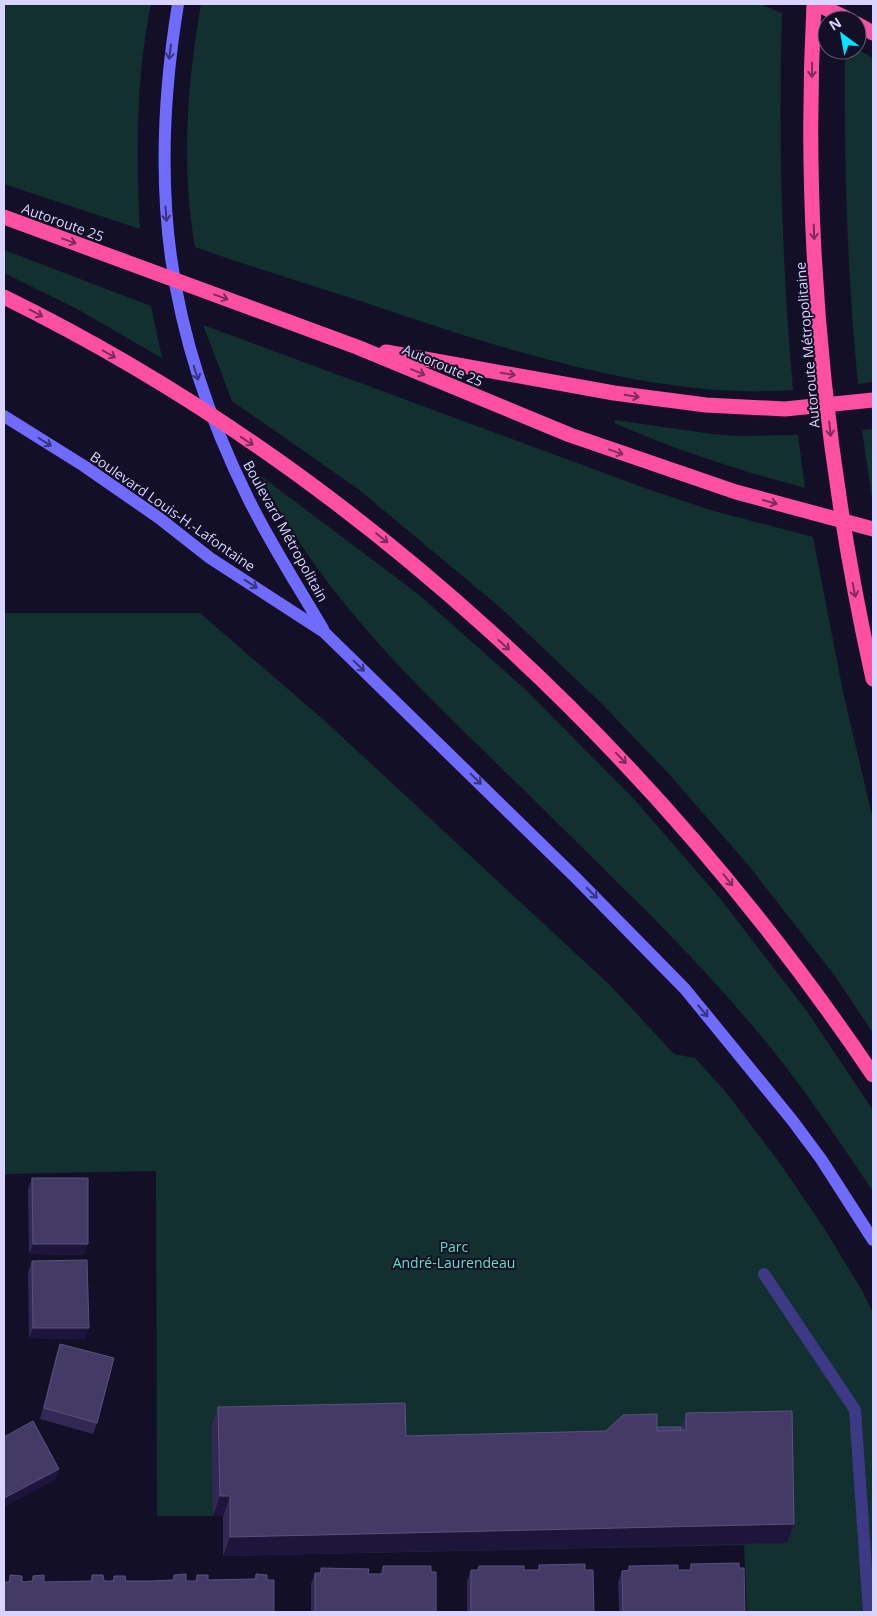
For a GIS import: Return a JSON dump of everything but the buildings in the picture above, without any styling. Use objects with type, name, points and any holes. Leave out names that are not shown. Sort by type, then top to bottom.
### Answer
[{"type":"highway","points":[[816,4],[829,10]]},
{"type":"highway","name":"Autoroute Métropolitaine","points":[[816,4],[812,134],[818,307],[839,506],[873,679]]},
{"type":"highway","name":"Autoroute 25","points":[[4,218],[357,347],[570,435],[648,463],[736,492],[873,529]]},
{"type":"highway","points":[[4,297],[67,330],[200,410],[343,508],[395,550],[504,645],[638,776],[696,841],[754,911],[873,1075]]},
{"type":"highway","points":[[357,347],[614,393],[698,404],[785,409],[873,400]]},
{"type":"main road","name":"Boulevard Métropolitain","points":[[178,4],[166,94],[163,180],[171,262],[183,326],[195,372],[232,464],[249,500],[324,632]]},
{"type":"main road","name":"Boulevard Louis-H.-Lafontaine","points":[[4,416],[84,466],[159,518],[210,558],[324,632]]},
{"type":"main road","points":[[324,632],[576,878],[684,989],[792,1120],[827,1167],[873,1240]]},
{"type":"lane","points":[[764,1274],[855,1410],[869,1612]]},
{"type":"green space","points":[[4,4],[151,4],[142,59],[138,116],[140,229],[4,184]]},
{"type":"green space","points":[[201,4],[760,4],[782,13],[780,107],[782,202],[793,390],[739,391],[684,387],[572,366],[461,334],[195,247],[188,186],[187,156],[189,95]]},
{"type":"green space","points":[[867,55],[873,58],[873,382],[858,384],[849,259],[845,60],[867,60]]},
{"type":"green space","points":[[4,250],[151,306],[162,358],[77,309],[4,273]]},
{"type":"green space","points":[[203,325],[645,488],[714,511],[813,537],[843,692],[873,819],[873,1033],[835,976],[749,866],[669,774],[602,704],[502,609],[358,489],[232,401]]},
{"type":"green space","points":[[615,420],[712,434],[740,436],[798,435],[805,488],[685,451],[614,423]]},
{"type":"green space","points":[[873,429],[873,505],[862,430]]},
{"type":"green space","points":[[261,476],[418,594],[527,691],[634,799],[719,897],[806,1010],[873,1110],[873,1191],[785,1065],[719,987],[645,910],[420,688],[360,623],[307,553]]},
{"type":"green space","name":"Parc André-Laurendeau","points":[[4,613],[200,613],[326,722],[612,987],[674,1054],[695,1058],[725,1091],[779,1162],[824,1228],[863,1292],[873,1313],[873,1612],[747,1612],[744,1545],[223,1556],[223,1516],[157,1516],[156,1171],[4,1174]]}]
